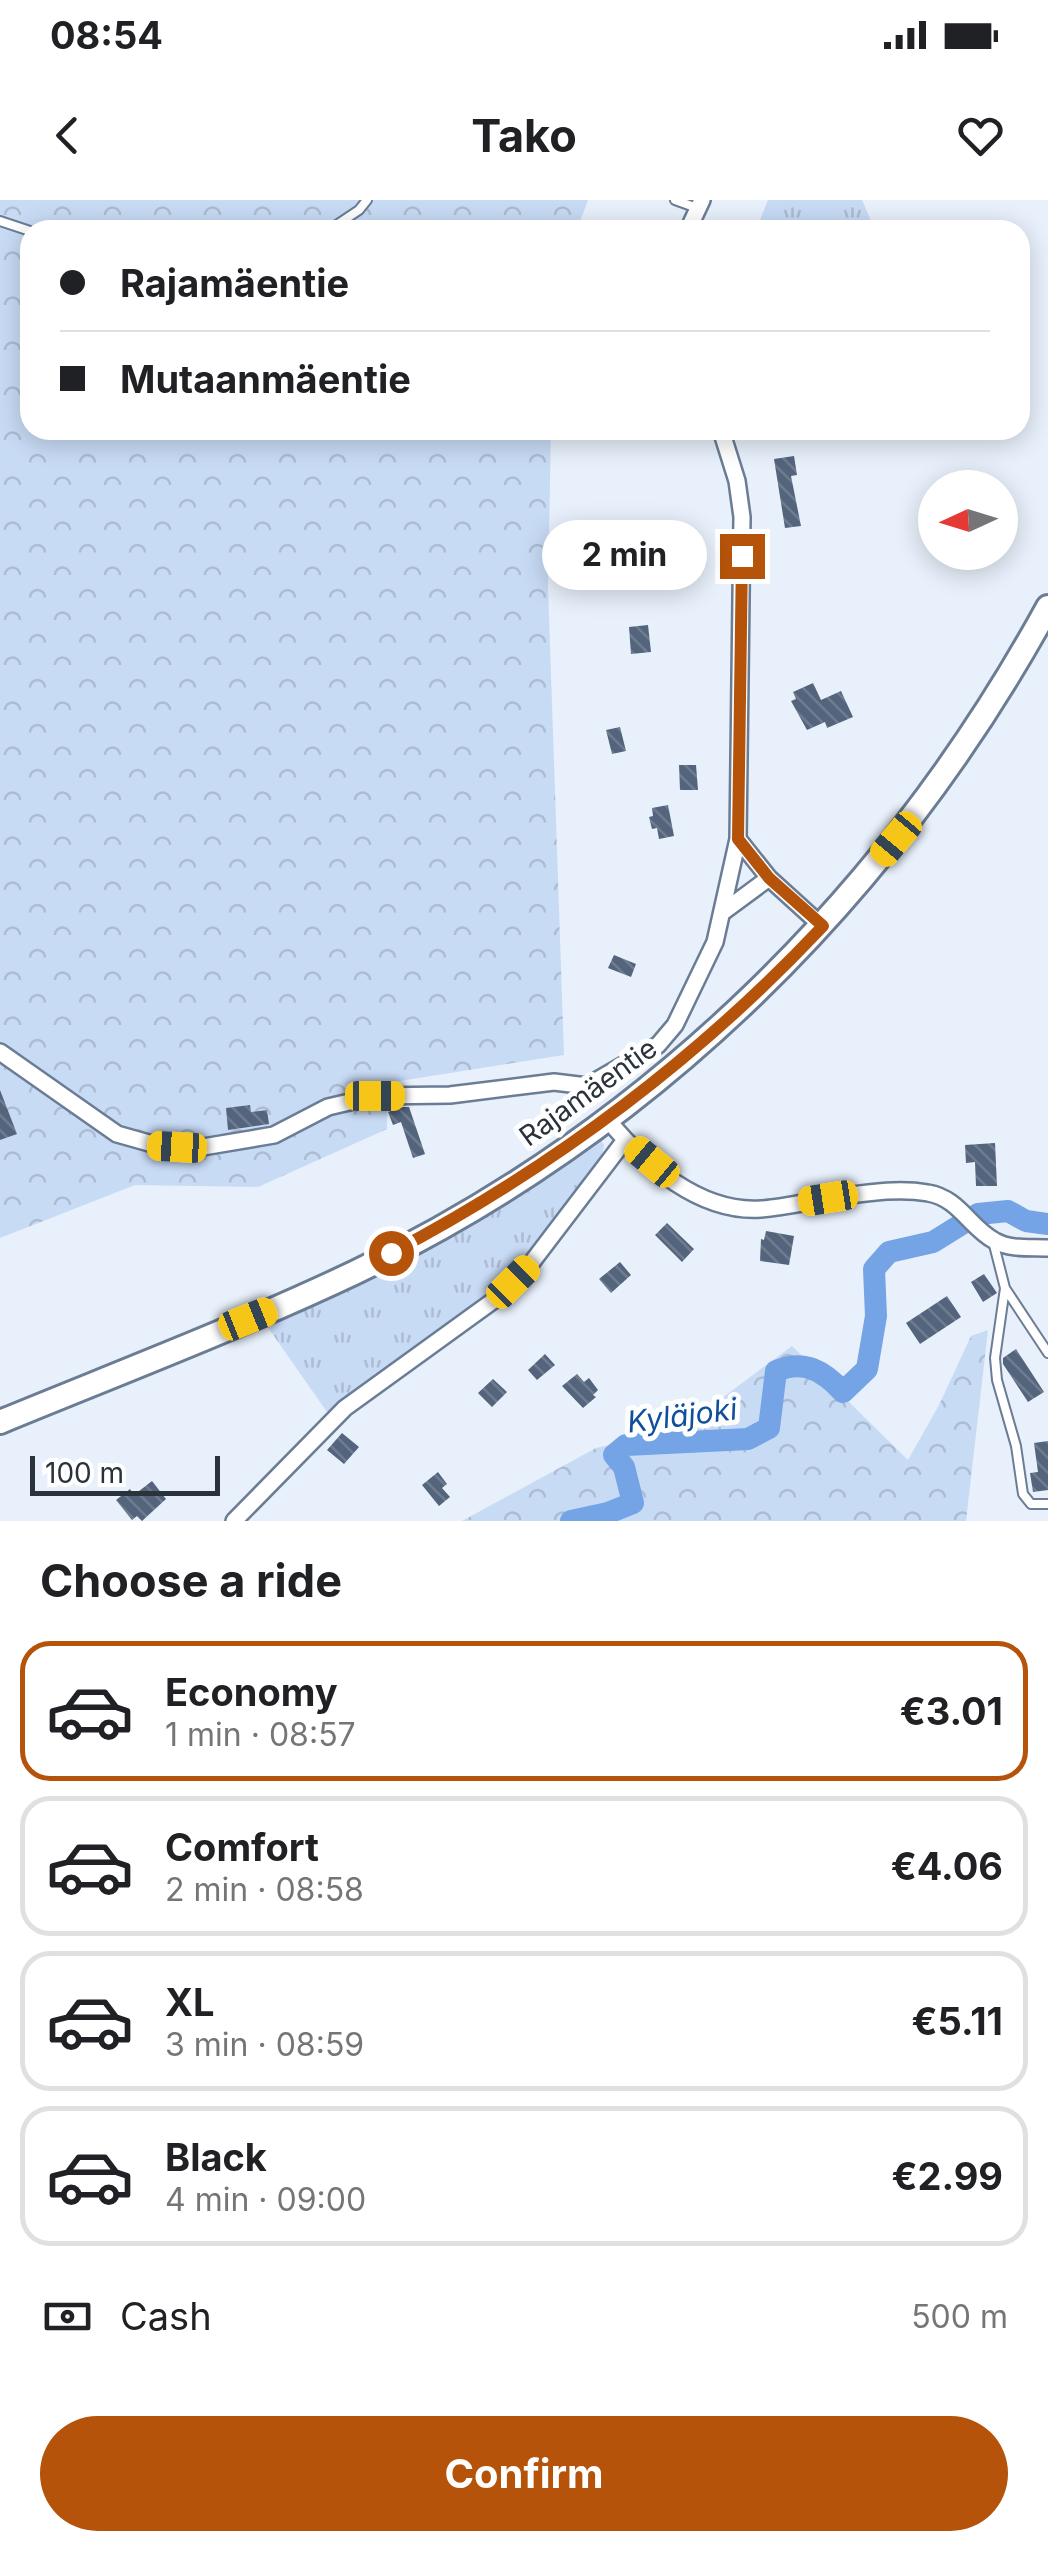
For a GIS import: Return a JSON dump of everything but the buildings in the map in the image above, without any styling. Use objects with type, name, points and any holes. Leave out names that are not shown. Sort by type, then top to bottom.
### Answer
[{"type":"main road","name":"Rajamäentie","points":[[0,1422],[357,1271],[506,1188],[608,1120],[713,1034],[823,926],[933,789],[1024,651],[1048,607]]},
{"type":"street","points":[[0,1052],[117,1134],[156,1146],[198,1148],[274,1135],[328,1107],[375,1096],[450,1095],[554,1082],[587,1086],[658,1045],[675,1025],[702,972],[723,912],[738,839],[742,517],[723,440]]},
{"type":"street","points":[[738,839],[769,878],[823,926]]},
{"type":"street","points":[[723,912],[769,878]]},
{"type":"street","points":[[608,1120],[624,1140],[692,1194],[726,1208],[760,1209],[901,1191],[930,1193],[948,1199],[994,1241],[1048,1248]]},
{"type":"street","points":[[234,1521],[345,1408],[497,1298],[529,1266],[624,1140]]},
{"type":"lane","points":[[344,220],[367,200]]},
{"type":"lane","points":[[674,200],[699,204]]},
{"type":"lane","points":[[994,1241],[1004,1288],[1048,1354]]},
{"type":"lane","points":[[1004,1288],[995,1358],[997,1380],[1016,1446],[1023,1494],[1031,1504],[1048,1504]]},
{"type":"green space","points":[[0,200],[588,200],[581,220],[20,220],[20,440],[551,440],[548,586],[564,1055],[387,1083],[387,1129],[258,1187],[135,1185],[0,1238]]},
{"type":"green space","points":[[768,200],[862,200],[871,220],[760,220]]},
{"type":"green space","points":[[601,1140],[602,1156],[551,1226],[495,1286],[327,1412],[267,1326],[436,1245]]},
{"type":"green space","points":[[988,1330],[966,1521],[462,1521],[596,1448],[682,1428],[792,1346],[908,1460],[971,1336]]},
{"type":"waterway","name":"Kyläjoki","points":[[571,1521],[633,1503],[624,1467],[614,1455],[626,1445],[748,1439],[769,1428],[776,1371],[796,1366],[813,1369],[843,1392],[867,1369],[876,1316],[874,1269],[889,1252],[933,1242],[978,1214],[1008,1211],[1026,1221],[1048,1224]]},
{"type":"route","points":[[391,1253],[506,1188],[608,1120],[713,1034],[823,926],[769,878],[738,839],[742,556]]}]
